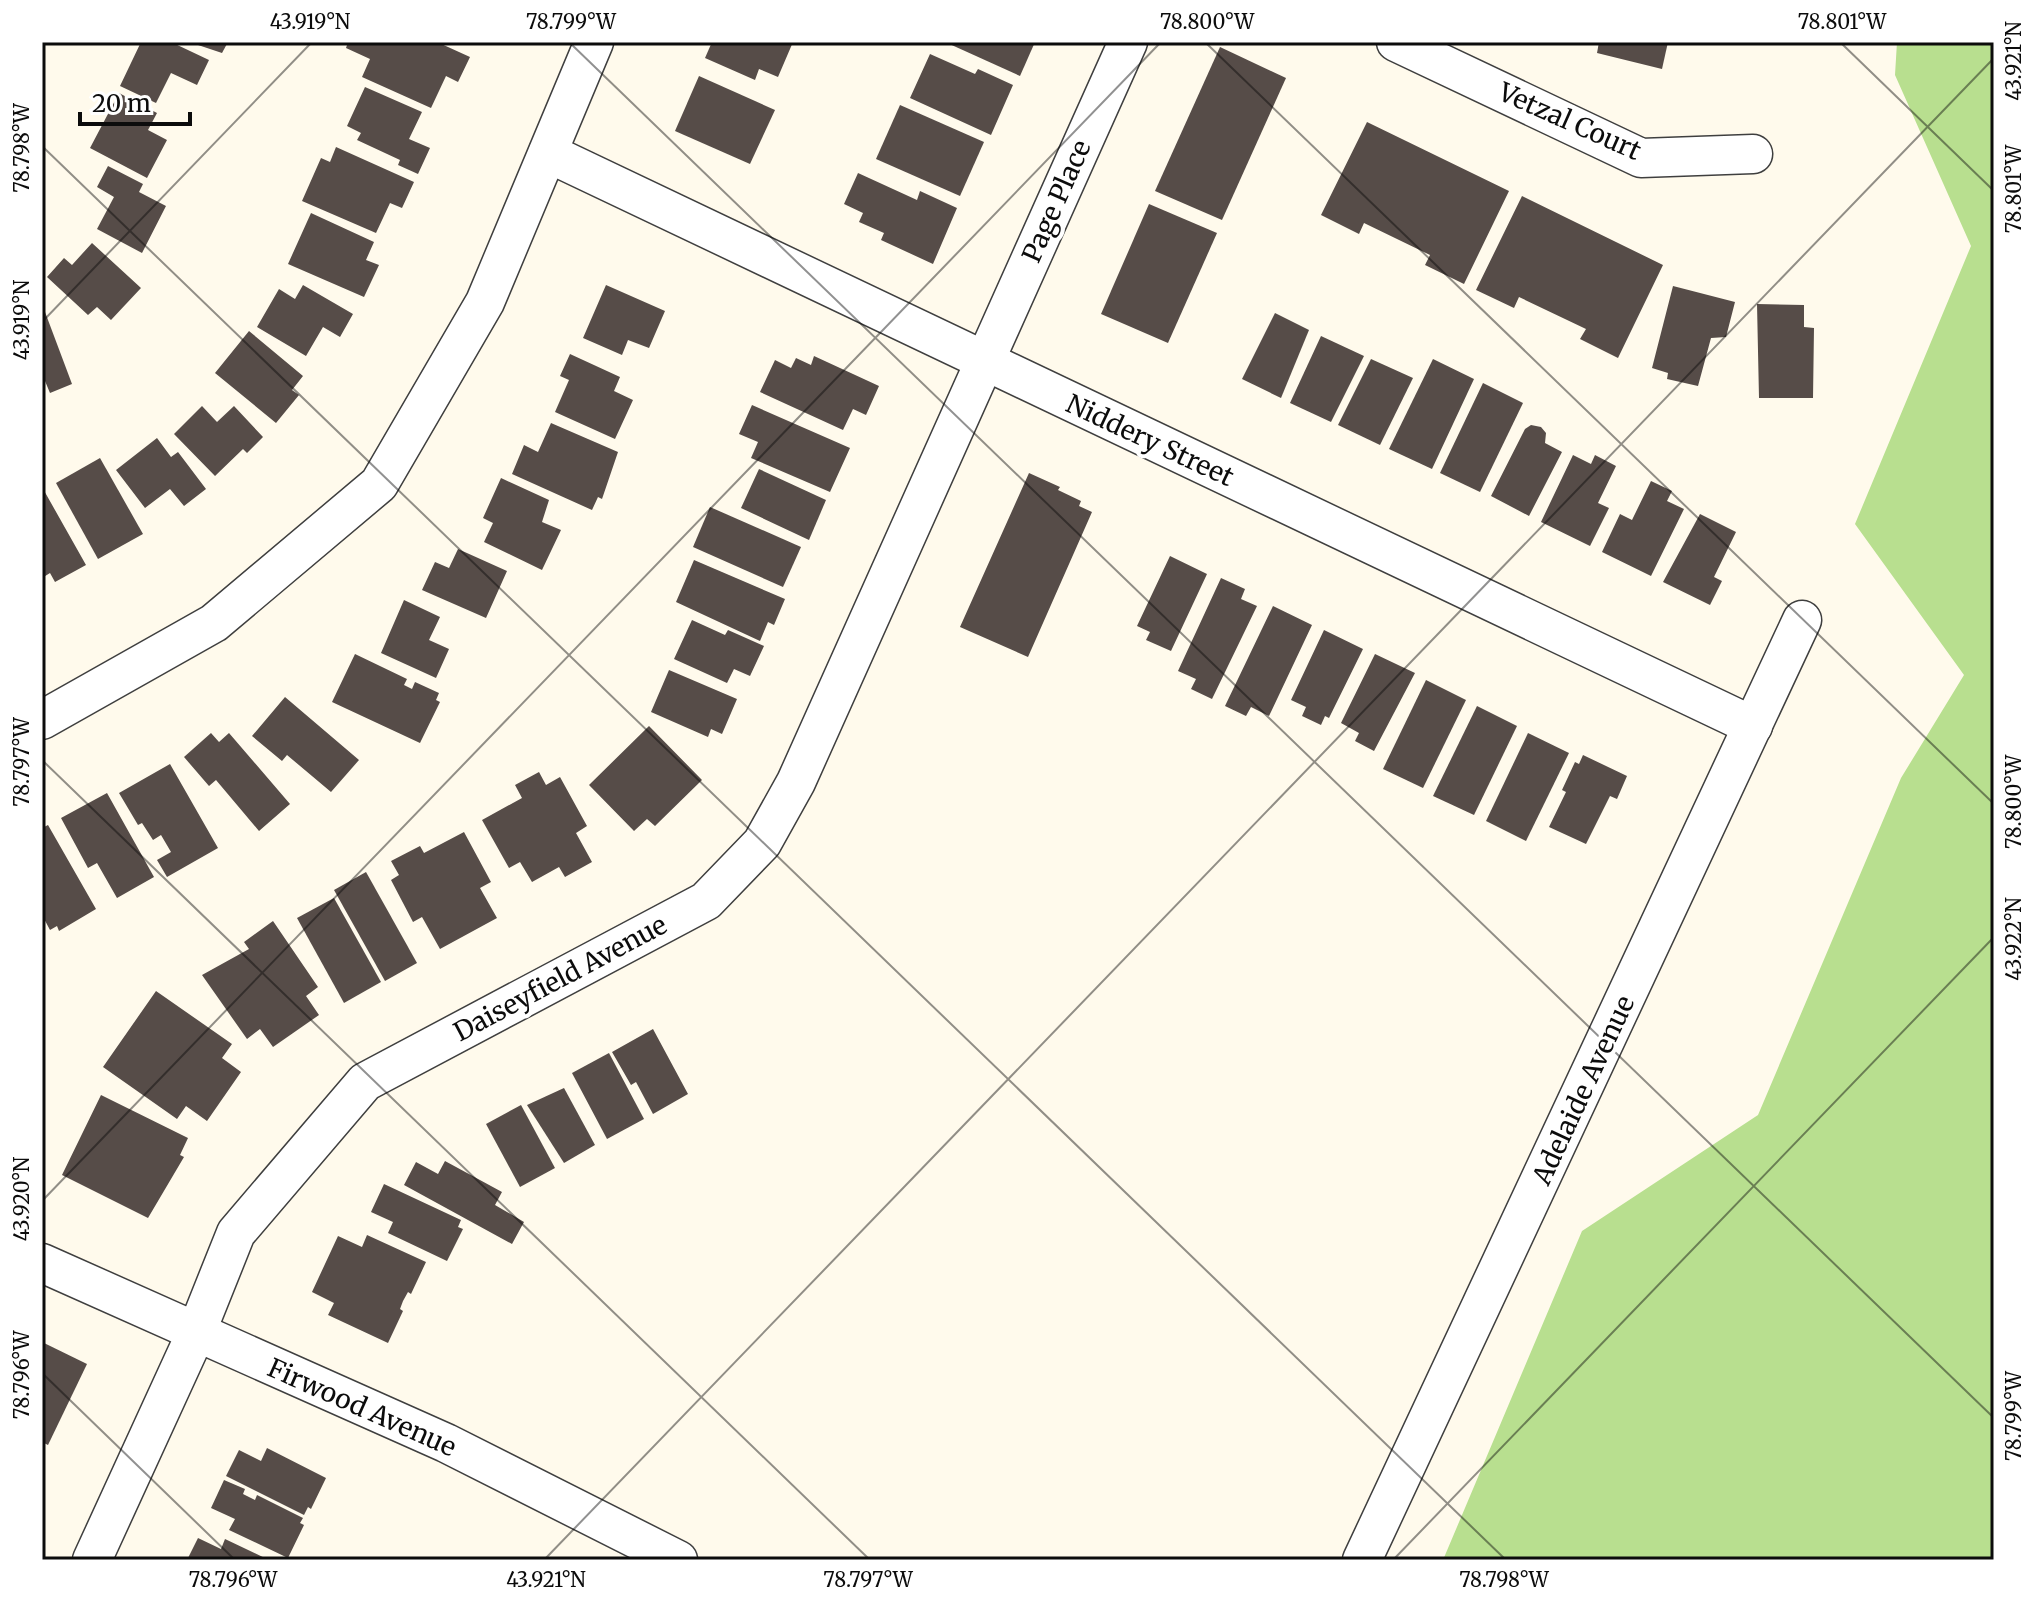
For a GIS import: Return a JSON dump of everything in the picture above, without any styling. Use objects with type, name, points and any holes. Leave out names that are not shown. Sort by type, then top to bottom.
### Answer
[{"type":"street","points":[[42,720],[214,623],[379,484],[485,302],[594,42]]},
{"type":"street","name":"Page Place","points":[[985,361],[1128,42]]},
{"type":"street","name":"Vetzal Court","points":[[1396,42],[1641,158],[1753,154]]},
{"type":"street","name":"Niddery Street","points":[[548,153],[1753,726]]},
{"type":"street","name":"Daiseyfield Avenue","points":[[92,1560],[196,1333],[236,1233],[365,1082],[706,901],[762,843],[796,782],[985,361]]},
{"type":"street","name":"Adelaide Avenue","points":[[1362,1560],[1802,620]]},
{"type":"street","name":"Firwood Avenue","points":[[42,1263],[446,1443],[632,1550],[678,1560]]},
{"type":"green space","points":[[1897,42],[1994,42],[1994,1560],[1443,1560],[1582,1231],[1758,1115],[1901,778],[1964,675],[1855,524],[1971,246],[1895,75]]},
{"type":"building","points":[[141,42],[171,42],[209,60],[197,85],[171,73],[156,103],[120,86]]},
{"type":"building","points":[[189,42],[228,42],[222,53]]},
{"type":"building","points":[[348,42],[437,42],[470,57],[458,82],[446,76],[431,108],[362,77],[370,59],[346,48]]},
{"type":"building","points":[[712,42],[793,42],[778,77],[759,69],[755,80],[705,58]]},
{"type":"building","points":[[945,42],[1035,42],[1020,76]]},
{"type":"building","points":[[1599,42],[1668,42],[1662,69],[1597,53]]},
{"type":"building","points":[[1220,47],[1286,78],[1222,220],[1155,191]]},
{"type":"building","points":[[930,54],[975,74],[978,69],[1013,85],[991,135],[910,98]]},
{"type":"building","points":[[699,76],[775,110],[750,164],[675,131]]},
{"type":"building","points":[[365,87],[422,112],[409,139],[430,148],[418,174],[398,165],[400,160],[357,140],[361,133],[347,126]]},
{"type":"building","points":[[119,93],[157,113],[148,130],[167,140],[147,178],[90,148]]},
{"type":"building","points":[[900,105],[984,142],[960,196],[876,159]]},
{"type":"building","points":[[1367,122],[1509,191],[1464,284],[1425,265],[1430,255],[1364,223],[1359,234],[1321,215]]},
{"type":"building","points":[[336,147],[414,182],[402,208],[390,203],[376,233],[302,201],[321,158],[330,162]]},
{"type":"building","points":[[108,166],[143,184],[139,192],[166,206],[142,253],[97,229],[114,197],[97,187]]},
{"type":"building","points":[[858,173],[917,200],[920,191],[957,208],[933,264],[881,240],[884,233],[859,222],[863,213],[844,204]]},
{"type":"building","points":[[1522,196],[1663,265],[1618,358],[1580,339],[1586,329],[1519,297],[1514,308],[1476,290]]},
{"type":"building","points":[[1149,204],[1217,233],[1168,343],[1101,314]]},
{"type":"building","points":[[311,213],[374,242],[366,260],[379,265],[364,297],[288,264]]},
{"type":"building","points":[[92,243],[141,288],[111,320],[97,307],[88,315],[47,277],[64,258],[72,265]]},
{"type":"building","points":[[303,285],[353,314],[340,337],[323,327],[306,356],[257,327],[279,289],[295,299]]},
{"type":"building","points":[[606,285],[665,311],[649,348],[628,340],[622,355],[583,338]]},
{"type":"building","points":[[1673,286],[1735,302],[1726,337],[1711,338],[1698,386],[1667,379],[1668,373],[1652,368]]},
{"type":"building","points":[[42,304],[72,384],[50,393],[45,381],[42,382]]},
{"type":"building","points":[[1757,304],[1804,305],[1804,327],[1814,328],[1813,398],[1759,398]]},
{"type":"building","points":[[1275,313],[1309,330],[1281,398],[1242,379]]},
{"type":"building","points":[[249,331],[303,376],[292,390],[299,395],[276,423],[215,373]]},
{"type":"building","points":[[1321,336],[1364,356],[1331,422],[1290,403]]},
{"type":"building","points":[[570,354],[620,377],[614,391],[633,400],[615,439],[555,412],[569,380],[560,376]]},
{"type":"building","points":[[814,356],[879,386],[866,415],[853,409],[843,430],[760,392],[775,360],[791,368],[796,358],[811,365]]},
{"type":"building","points":[[1371,359],[1413,378],[1380,445],[1338,425]]},
{"type":"building","points":[[1433,359],[1474,379],[1432,469],[1389,449]]},
{"type":"building","points":[[1483,383],[1523,403],[1480,492],[1440,473]]},
{"type":"building","points":[[752,405],[850,448],[830,492],[751,458],[758,442],[739,434]]},
{"type":"building","points":[[202,406],[217,422],[234,406],[263,437],[247,453],[243,449],[215,476],[174,434]]},
{"type":"building","points":[[551,423],[618,452],[602,499],[598,497],[592,510],[512,474],[524,445],[538,452]]},
{"type":"building","points":[[1531,425],[1541,427],[1546,433],[1545,443],[1562,452],[1529,516],[1491,496],[1525,429]]},
{"type":"building","points":[[157,438],[171,457],[178,452],[206,489],[184,506],[170,489],[145,508],[116,470]]},
{"type":"building","points":[[1573,455],[1591,464],[1595,455],[1616,466],[1598,503],[1609,508],[1590,546],[1541,522]]},
{"type":"building","points":[[100,458],[143,534],[98,559],[56,483]]},
{"type":"building","points":[[759,469],[826,500],[809,540],[741,508]]},
{"type":"building","points":[[1029,473],[1060,487],[1058,490],[1081,501],[1079,506],[1092,512],[1028,657],[960,627]]},
{"type":"building","points":[[501,478],[549,500],[542,522],[561,530],[542,570],[484,542],[493,523],[483,518]]},
{"type":"building","points":[[1651,481],[1672,491],[1667,501],[1684,509],[1651,576],[1602,552],[1620,514],[1632,520]]},
{"type":"building","points":[[42,487],[86,565],[55,582],[50,573],[42,578]]},
{"type":"building","points":[[710,507],[801,547],[783,587],[693,547]]},
{"type":"building","points":[[1700,514],[1736,532],[1714,577],[1722,581],[1710,605],[1663,582]]},
{"type":"building","points":[[458,549],[507,571],[486,618],[422,590],[435,562],[449,568]]},
{"type":"building","points":[[1170,556],[1207,574],[1171,651],[1146,640],[1150,632],[1137,626]]},
{"type":"building","points":[[694,560],[785,599],[774,625],[768,622],[760,641],[676,602]]},
{"type":"building","points":[[1221,578],[1245,589],[1241,599],[1257,606],[1212,699],[1191,689],[1196,679],[1178,671]]},
{"type":"building","points":[[404,600],[440,617],[429,640],[449,649],[436,678],[381,653]]},
{"type":"building","points":[[1273,606],[1312,625],[1269,716],[1251,707],[1246,716],[1225,706]]},
{"type":"building","points":[[692,620],[725,635],[728,630],[764,646],[750,676],[734,669],[727,683],[674,659]]},
{"type":"building","points":[[1324,630],[1363,649],[1329,718],[1325,716],[1321,725],[1302,716],[1306,707],[1291,700]]},
{"type":"building","points":[[355,654],[407,679],[404,685],[412,689],[415,682],[439,693],[436,700],[440,702],[420,743],[332,702]]},
{"type":"building","points":[[1375,654],[1415,673],[1374,751],[1355,741],[1359,733],[1341,723]]},
{"type":"building","points":[[669,670],[737,699],[722,734],[711,729],[708,737],[651,712]]},
{"type":"building","points":[[1426,680],[1466,700],[1423,788],[1383,769]]},
{"type":"building","points":[[285,697],[359,760],[331,792],[287,755],[282,761],[252,736]]},
{"type":"building","points":[[1477,706],[1517,726],[1474,815],[1433,796]]},
{"type":"building","points":[[649,726],[702,780],[655,826],[647,819],[634,831],[589,785]]},
{"type":"building","points":[[211,733],[219,742],[229,733],[290,804],[259,831],[216,780],[209,786],[184,757]]},
{"type":"building","points":[[1528,733],[1569,753],[1526,841],[1486,821]]},
{"type":"building","points":[[1583,755],[1627,776],[1617,799],[1610,796],[1586,844],[1549,827],[1566,792],[1562,790],[1575,762],[1579,764]]},
{"type":"building","points":[[170,764],[218,848],[167,877],[157,860],[171,852],[161,835],[153,840],[142,823],[138,825],[119,793]]},
{"type":"building","points":[[539,772],[546,785],[560,777],[587,826],[576,833],[592,862],[565,877],[559,867],[532,882],[520,862],[509,868],[482,820],[522,798],[515,785]]},
{"type":"building","points":[[107,793],[154,877],[117,898],[97,863],[88,868],[61,818]]},
{"type":"building","points":[[48,825],[96,909],[59,931],[57,926],[50,930],[42,915],[42,828]]},
{"type":"building","points":[[464,832],[491,882],[480,888],[497,918],[440,949],[422,917],[413,922],[391,880],[399,875],[391,861],[420,846],[424,853]]},
{"type":"building","points":[[366,872],[417,963],[385,981],[334,890]]},
{"type":"building","points":[[334,898],[381,982],[344,1003],[297,918]]},
{"type":"building","points":[[273,921],[318,987],[306,996],[319,1015],[273,1047],[260,1029],[247,1039],[202,975],[249,949],[244,942]]},
{"type":"building","points":[[156,991],[232,1044],[222,1058],[241,1072],[207,1121],[186,1106],[177,1119],[103,1067]]},
{"type":"building","points":[[653,1029],[688,1094],[653,1114],[636,1082],[631,1085],[612,1052]]},
{"type":"building","points":[[609,1053],[644,1119],[607,1139],[572,1073]]},
{"type":"building","points":[[564,1088],[595,1145],[564,1163],[527,1105]]},
{"type":"building","points":[[101,1095],[188,1138],[180,1155],[184,1157],[148,1218],[62,1175]]},
{"type":"building","points":[[521,1105],[555,1168],[520,1187],[486,1124]]},
{"type":"building","points":[[445,1161],[502,1192],[495,1205],[524,1222],[512,1244],[404,1185],[416,1162],[438,1174]]},
{"type":"building","points":[[384,1184],[461,1220],[458,1227],[463,1229],[447,1261],[388,1233],[393,1222],[371,1212]]},
{"type":"building","points":[[367,1235],[426,1262],[411,1294],[408,1292],[403,1301],[400,1309],[403,1311],[388,1343],[328,1315],[334,1303],[312,1292],[338,1236],[362,1247]]},
{"type":"building","points":[[42,1342],[87,1364],[48,1445],[42,1442]]},
{"type":"building","points":[[267,1448],[326,1478],[311,1509],[308,1507],[304,1515],[226,1476],[239,1450],[261,1461]]},
{"type":"building","points":[[224,1480],[245,1489],[243,1494],[255,1500],[257,1495],[303,1518],[300,1523],[304,1525],[288,1558],[229,1530],[235,1519],[211,1508]]},
{"type":"building","points":[[198,1538],[221,1549],[225,1539],[269,1560],[187,1560]]}]
